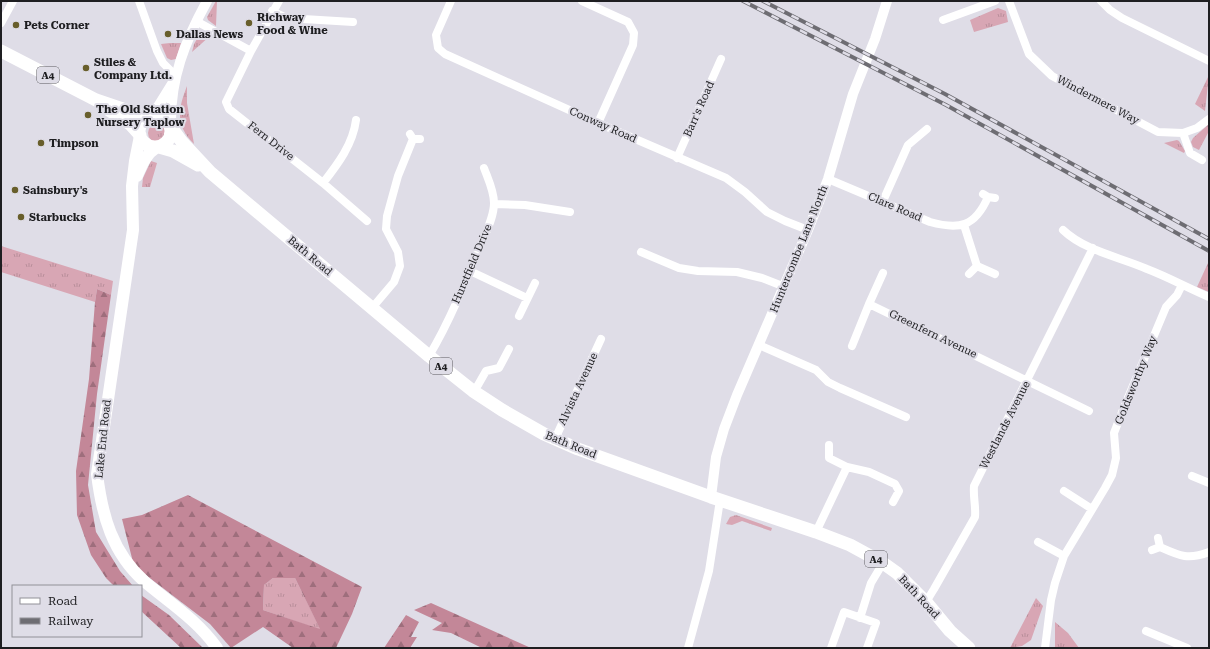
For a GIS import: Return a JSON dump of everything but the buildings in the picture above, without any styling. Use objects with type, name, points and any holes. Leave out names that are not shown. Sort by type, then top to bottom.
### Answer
[{"type":"main road","name":"A4","points":[[1,51],[96,100],[130,124],[140,136]]},
{"type":"main road","name":"A4","points":[[96,100],[148,116]]},
{"type":"main road","points":[[156,114],[161,115],[168,120],[171,126],[171,135],[169,139],[166,143],[158,147],[147,145],[140,136],[140,125],[148,116],[156,114]]},
{"type":"main road","name":"Bath Road","points":[[171,126],[192,154],[210,172],[429,356],[473,391],[508,414],[533,428],[578,449],[850,545],[883,563],[897,573],[926,602],[950,631],[969,648]]},
{"type":"main road","name":"Lake End Road","points":[[140,136],[132,186],[133,230],[97,474],[100,501],[108,527],[118,549],[134,570],[144,581],[187,615],[206,634],[217,648]]},
{"type":"main road","name":"Bath Road","points":[[158,147],[173,151],[210,172]]},
{"type":"main road","name":"Lake End Road","points":[[132,186],[145,158],[158,147]]},
{"type":"street","points":[[1,23],[13,1]]},
{"type":"street","points":[[139,1],[157,51],[163,63],[176,76]]},
{"type":"street","points":[[171,126],[171,110],[176,76],[187,39],[207,1]]},
{"type":"street","name":"Fern Drive","points":[[278,1],[250,51],[226,102],[229,109],[363,213],[367,221]]},
{"type":"street","name":"Conway Road","points":[[451,1],[436,35],[438,48],[445,54],[677,158],[726,178],[745,192],[767,212],[808,230]]},
{"type":"street","points":[[582,1],[628,22],[634,33],[633,45],[598,123]]},
{"type":"street","name":"Huntercombe Lane North","points":[[715,498],[716,457],[724,429],[828,179],[853,94],[875,39],[887,1]]},
{"type":"street","points":[[943,20],[995,1]]},
{"type":"street","name":"Windermere Way","points":[[1009,1],[1029,54],[1052,76],[1158,132],[1183,133],[1197,128],[1209,119]]},
{"type":"street","points":[[1102,1],[1110,10],[1122,18],[1209,61]]},
{"type":"street","points":[[272,11],[287,18],[349,24]]},
{"type":"street","points":[[196,21],[250,51]]},
{"type":"street","name":"Barr's Road","points":[[677,158],[721,59]]},
{"type":"street","points":[[148,116],[160,105],[176,76]]},
{"type":"street","points":[[323,183],[338,165],[357,124]]},
{"type":"street","points":[[883,202],[908,145],[927,129]]},
{"type":"street","points":[[1183,133],[1190,153],[1202,160]]},
{"type":"street","points":[[372,308],[394,282],[400,266],[398,252],[386,229],[387,216],[398,176],[415,137]]},
{"type":"street","name":"Hurstfield Drive","points":[[429,356],[470,271],[490,220],[494,204],[484,168]]},
{"type":"street","name":"Clare Road","points":[[828,179],[930,222],[947,226],[964,225]]},
{"type":"street","points":[[989,196],[984,207],[977,216],[964,225],[977,266],[995,274]]},
{"type":"street","points":[[494,204],[525,205],[570,212]]},
{"type":"street","points":[[1063,230],[1071,237],[1093,248],[1147,269],[1209,297]]},
{"type":"street","name":"Westlands Avenue","points":[[926,602],[975,516],[976,509],[973,496],[974,486],[1093,248]]},
{"type":"street","points":[[641,252],[679,268],[698,271],[737,272],[762,278],[784,287]]},
{"type":"street","points":[[969,274],[977,266]]},
{"type":"street","points":[[470,271],[528,298]]},
{"type":"street","points":[[852,346],[883,273]]},
{"type":"street","points":[[519,316],[535,283]]},
{"type":"street","name":"Goldsworthy Way","points":[[1045,648],[1055,583],[1064,556],[1112,475],[1116,458],[1114,434],[1166,307],[1177,295],[1182,285]]},
{"type":"street","name":"Greenfern Avenue","points":[[869,304],[1089,411]]},
{"type":"street","name":"Alvista Avenue","points":[[555,439],[601,339]]},
{"type":"street","points":[[759,345],[816,370],[828,382],[840,388],[906,416]]},
{"type":"street","points":[[473,391],[486,371],[499,368],[509,349]]},
{"type":"street","points":[[829,445],[829,458],[847,467],[869,472],[895,484],[899,491],[893,502]]},
{"type":"street","points":[[816,532],[847,467]]},
{"type":"street","points":[[1192,476],[1209,484]]},
{"type":"street","points":[[1064,491],[1092,509]]},
{"type":"street","points":[[688,648],[709,571],[715,498]]},
{"type":"street","points":[[1158,538],[1156,549],[1181,556],[1197,557],[1209,552]]},
{"type":"street","points":[[1038,542],[1064,556]]},
{"type":"street","points":[[860,618],[871,583],[883,563]]},
{"type":"street","points":[[831,648],[844,612],[876,623],[867,648]]},
{"type":"street","points":[[1146,631],[1187,648]]},
{"type":"street","name":"Goldsworthy Way","points":[[1038,648],[1046,634]]},
{"type":"green space","points":[[216,1],[216,26],[208,20],[207,17]]},
{"type":"green space","points":[[998,8],[1006,11],[1008,22],[974,32],[970,20]]},
{"type":"green space","points":[[200,34],[210,36],[192,52],[194,44]]},
{"type":"green space","points":[[181,43],[176,59],[171,60],[167,58],[161,44]]},
{"type":"green space","points":[[1209,75],[1205,111],[1195,104]]},
{"type":"green space","points":[[187,86],[187,103],[194,144],[184,130],[180,116],[180,109]]},
{"type":"green space","points":[[158,123],[165,126],[168,133],[165,140],[158,143],[151,140],[148,133],[151,126]]},
{"type":"green space","points":[[1209,124],[1209,131],[1199,150],[1193,147],[1191,142],[1193,138]]},
{"type":"green space","points":[[1177,140],[1185,151],[1184,153],[1164,143]]},
{"type":"green space","points":[[151,161],[157,163],[150,187],[142,187],[143,178]]},
{"type":"green space","points":[[1,246],[113,281],[111,295],[97,289],[95,302],[1,272]]},
{"type":"green space","points":[[1209,263],[1209,292],[1197,287]]},
{"type":"green space","points":[[97,289],[111,295],[97,394],[88,485],[96,532],[120,571],[132,585],[113,585],[106,578],[91,555],[77,515],[76,471],[89,379]]},
{"type":"green space","points":[[188,495],[362,587],[352,614],[336,648],[293,648],[263,627],[231,648],[210,624],[134,566],[122,519],[142,515]],"holes":[[[273,578],[295,578],[320,629],[263,610],[264,585]]]},
{"type":"green space","points":[[736,515],[772,528],[771,531],[742,521],[732,525],[726,524],[730,517]]},
{"type":"green space","points":[[273,578],[295,578],[321,630],[263,610],[264,585]]},
{"type":"green space","points":[[142,596],[169,615],[203,648],[181,648],[142,612]]},
{"type":"green space","points":[[1036,598],[1043,606],[1031,640],[1022,646],[1010,648]]},
{"type":"green space","points":[[431,603],[531,648],[482,648],[451,633],[432,630],[442,623],[414,610]]},
{"type":"green space","points":[[406,615],[419,622],[411,637],[417,637],[410,648],[384,648]]},
{"type":"green space","points":[[1055,622],[1068,633],[1079,648],[1055,648]]},
{"type":"railway","points":[[743,1],[946,105],[1209,251]]},
{"type":"railway","points":[[763,1],[945,94],[1209,239]]},
{"type":"place","name":"Richway Food & Wine","points":[[249,23]]},
{"type":"place","name":"Pets Corner","points":[[16,25]]},
{"type":"place","name":"Dallas News","points":[[168,34]]},
{"type":"place","name":"Stiles & Company Ltd.","points":[[86,68]]},
{"type":"place","name":"The Old Station Nursery Taplow","points":[[88,115]]},
{"type":"place","name":"Timpson","points":[[41,143]]},
{"type":"place","name":"Sainsbury's","points":[[15,190]]},
{"type":"place","name":"Starbucks","points":[[21,217]]}]
